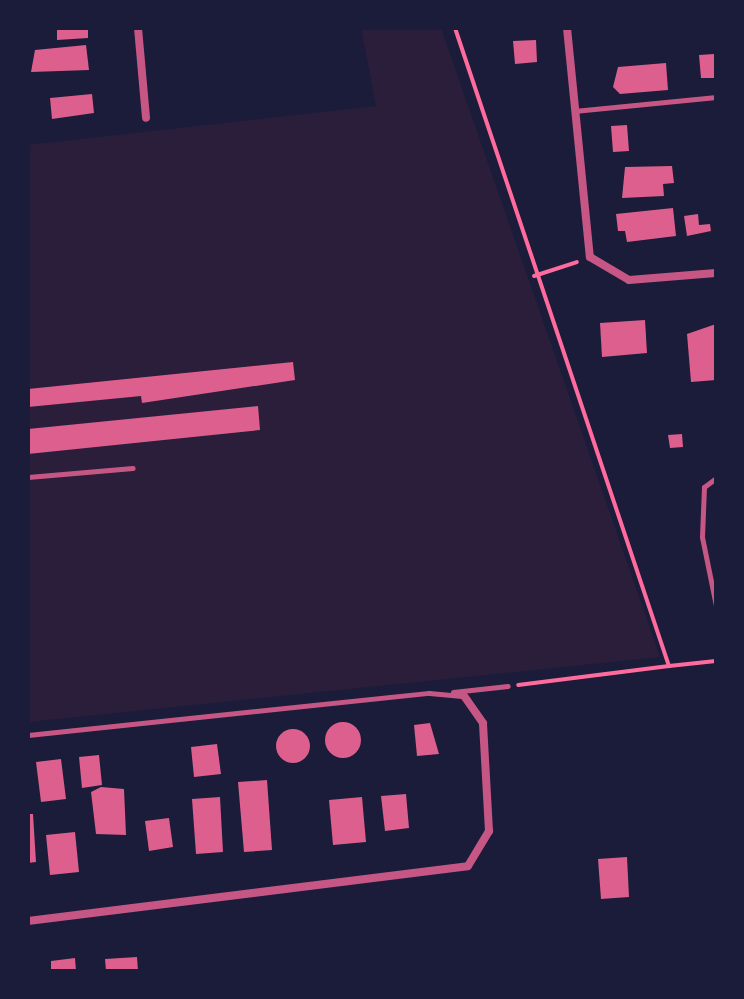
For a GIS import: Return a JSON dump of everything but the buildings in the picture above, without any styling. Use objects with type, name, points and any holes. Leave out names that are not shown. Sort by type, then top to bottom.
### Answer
[{"type":"street","points":[[138,28],[146,118]]},
{"type":"street","points":[[567,28],[590,257],[605,272],[629,280],[716,273]]},
{"type":"street","points":[[28,921],[468,866],[489,831],[483,723],[465,697]]},
{"type":"lane","points":[[574,111],[716,97]]},
{"type":"lane","points":[[28,477],[133,468]]},
{"type":"lane","points":[[716,478],[704,487],[702,537],[716,606]]},
{"type":"lane","points":[[28,735],[508,686]]},
{"type":"lane","points":[[448,692],[465,697]]},
{"type":"path","points":[[455,28],[534,276],[669,666]]},
{"type":"path","points":[[534,276],[590,257]]},
{"type":"path","points":[[508,686],[716,661]]},
{"type":"shaded area","points":[[361,28],[441,28],[660,657],[28,722],[28,145],[376,106]]}]
